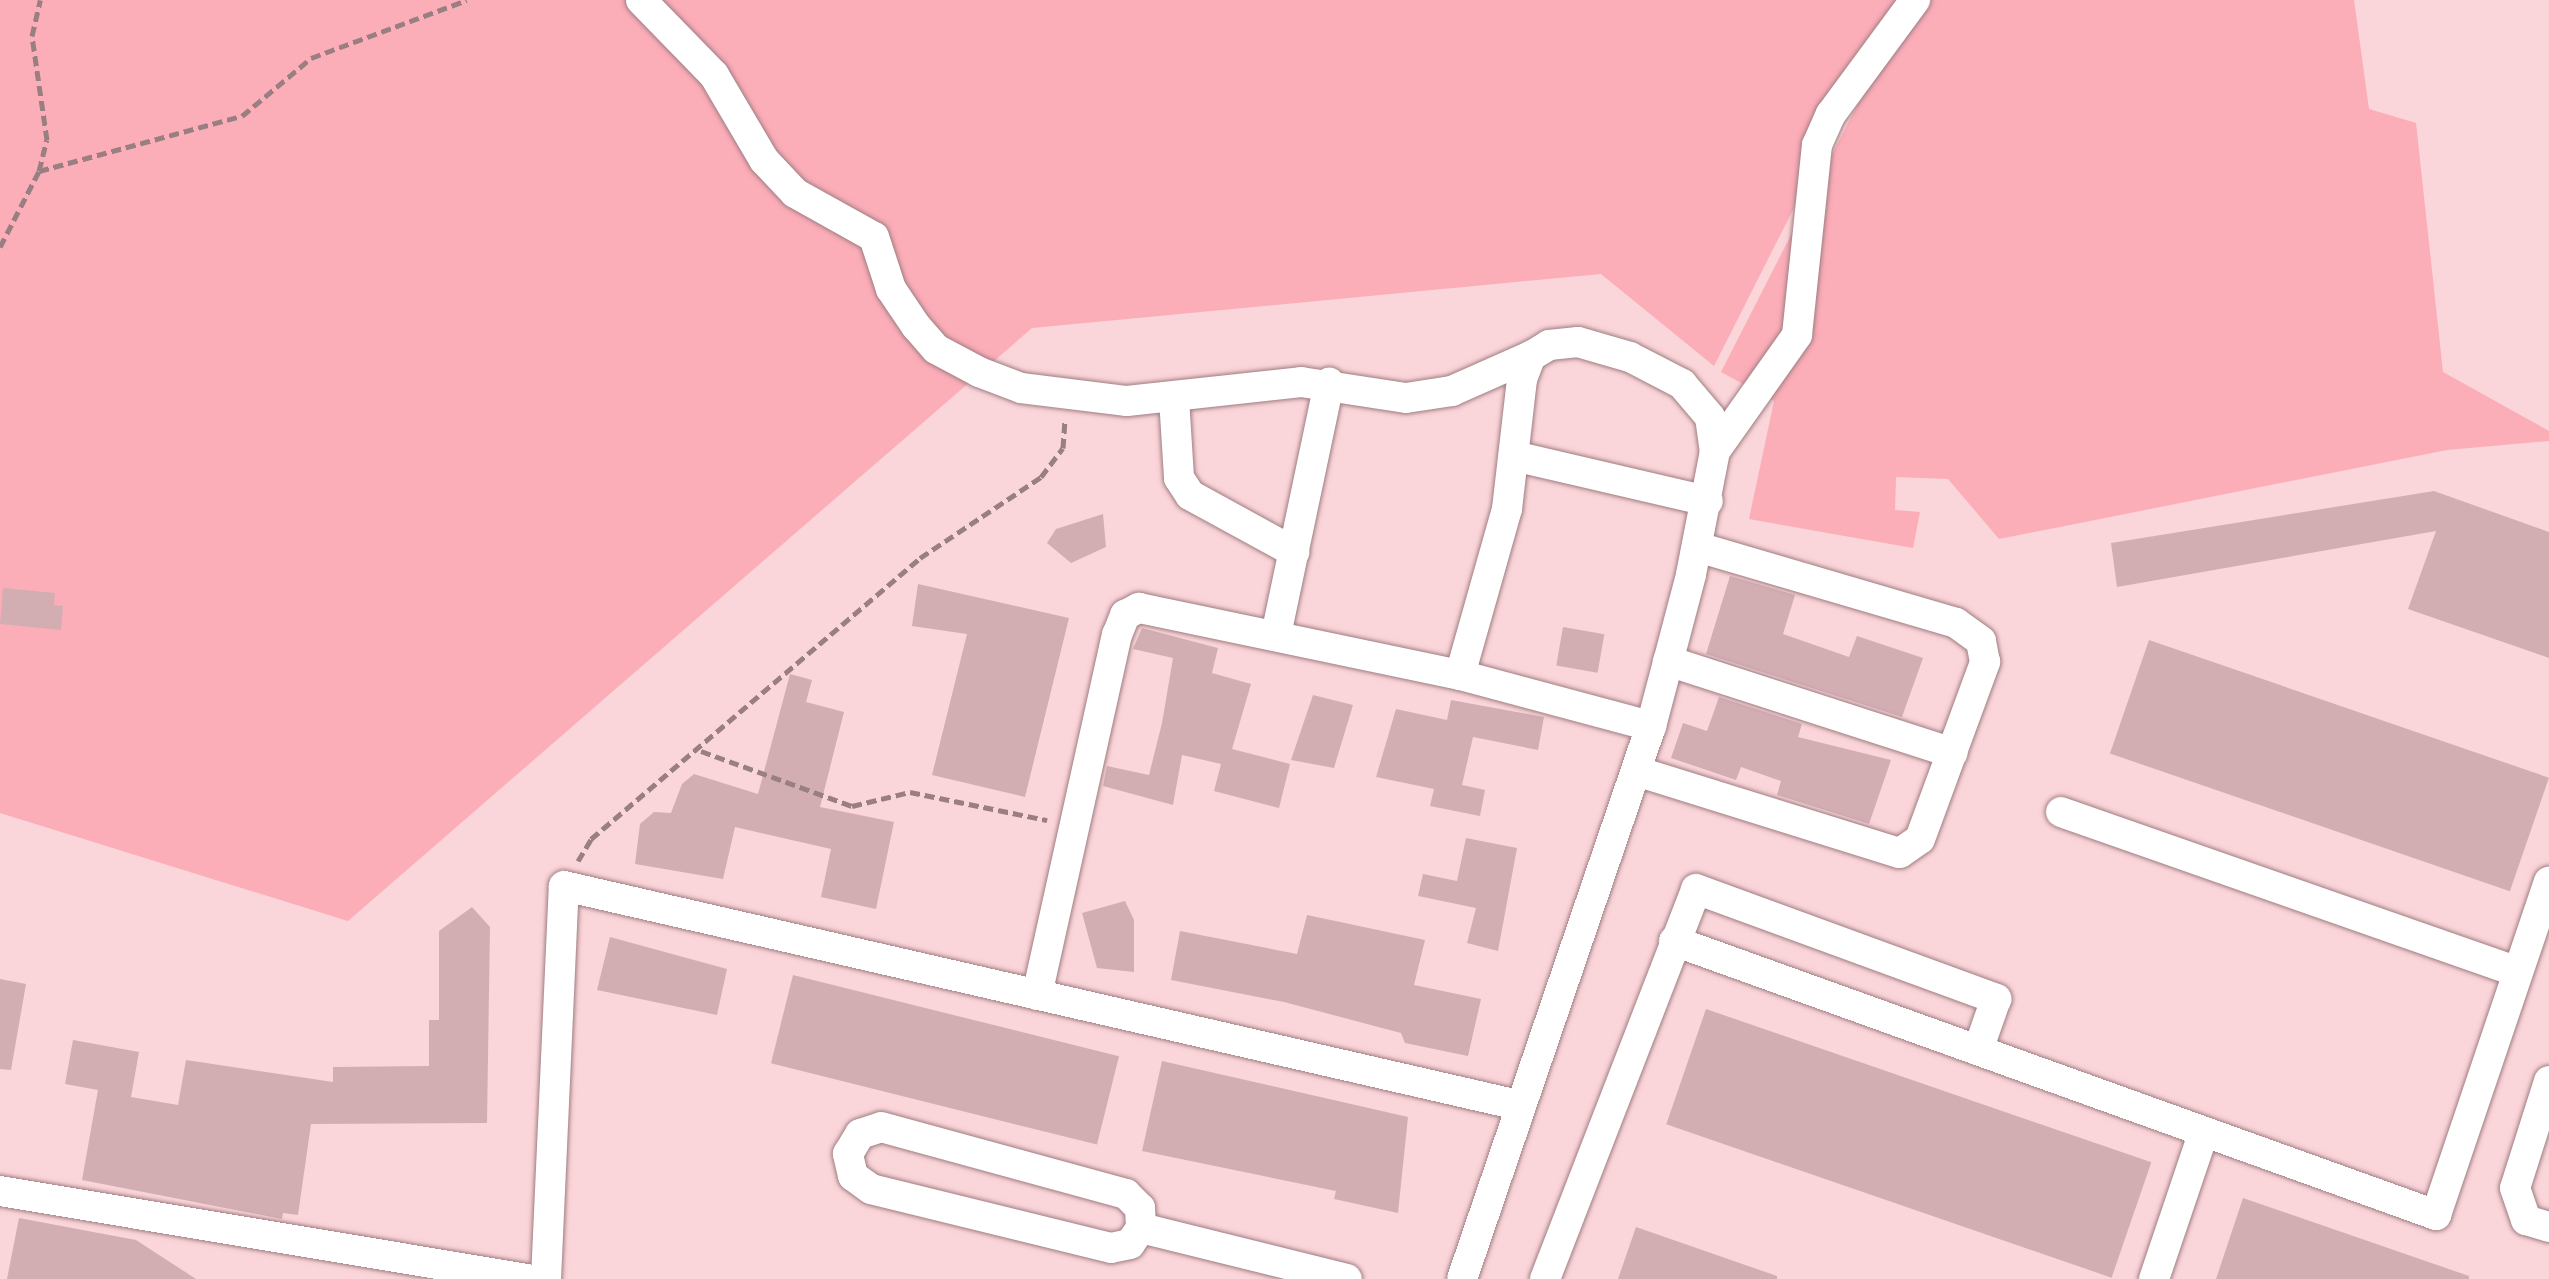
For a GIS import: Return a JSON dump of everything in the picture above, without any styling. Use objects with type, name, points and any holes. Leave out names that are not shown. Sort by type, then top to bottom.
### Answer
[{"type":"street","points":[[641,0],[714,75],[764,160],[795,193],[874,237],[892,289],[936,349],[1020,388],[1064,394],[1174,398],[1329,384],[1406,398],[1452,391],[1549,345],[1578,342],[1648,366],[1682,384],[1710,417],[1715,452],[1708,501],[1652,726],[1518,1105],[1462,1279]]},
{"type":"street","points":[[1715,452],[1797,336],[1816,145],[1915,0]]},
{"type":"street","points":[[1460,674],[1494,560],[1531,356]]},
{"type":"street","points":[[1276,636],[1329,384]]},
{"type":"street","points":[[1174,398],[1178,478],[1190,495],[1294,552]]},
{"type":"street","points":[[1514,456],[1708,501]]},
{"type":"street","points":[[1636,771],[1900,852],[1920,839],[1985,662],[1982,641],[1956,623],[1697,547]]},
{"type":"street","points":[[1037,995],[1125,615],[1138,608],[1460,674],[1652,726]]},
{"type":"street","points":[[1668,661],[1953,753]]},
{"type":"street","points":[[2061,812],[2516,971]]},
{"type":"street","points":[[1674,941],[2436,1215],[2549,882]]},
{"type":"street","points":[[546,1279],[564,886],[1518,1105]]},
{"type":"street","points":[[1545,1279],[1696,889],[1996,999],[1978,1050]]},
{"type":"street","points":[[2549,1081],[2515,1188],[2526,1220],[2549,1227]]},
{"type":"street","points":[[892,1130],[1126,1194],[1140,1208],[1141,1228],[1130,1244],[1110,1248],[870,1189],[852,1176],[848,1154],[860,1134],[892,1130]]},
{"type":"street","points":[[2154,1279],[2203,1134]]},
{"type":"street","points":[[0,1191],[526,1279]]},
{"type":"street","points":[[1141,1228],[1347,1279]]},
{"type":"path","points":[[0,248],[40,171],[47,124],[32,36],[40,0]]},
{"type":"path","points":[[40,171],[242,116],[312,58],[468,0]]},
{"type":"path","points":[[564,886],[591,839],[702,751],[920,558],[1042,477],[1063,448],[1064,394]]},
{"type":"path","points":[[702,751],[852,806],[910,792],[1074,827]]},
{"type":"shaded area","points":[[0,0],[1899,0],[1714,366],[1601,274],[1032,328],[348,921],[0,813]]},
{"type":"shaded area","points":[[1911,0],[2354,0],[2369,109],[2416,123],[2443,372],[2549,431],[2549,441],[2447,450],[1999,539],[1948,479],[1896,477],[1895,510],[1920,512],[1913,548],[1749,519],[1774,401],[1721,372]]},
{"type":"building","points":[[2434,491],[2549,532],[2549,658],[2408,609],[2436,531],[2117,587],[2111,543]]},
{"type":"building","points":[[1103,514],[1106,547],[1071,563],[1047,543],[1056,529]]},
{"type":"building","points":[[1730,576],[1795,595],[1783,634],[1849,657],[1857,636],[1923,658],[1902,717],[1706,654]]},
{"type":"building","points":[[918,584],[1069,618],[1025,797],[932,775],[967,634],[912,626]]},
{"type":"building","points":[[3,588],[55,593],[54,605],[63,606],[61,630],[0,624]]},
{"type":"building","points":[[1563,627],[1604,634],[1598,673],[1556,665]]},
{"type":"building","points":[[1142,628],[1218,648],[1212,673],[1251,684],[1232,749],[1290,764],[1279,808],[1214,791],[1221,764],[1182,755],[1173,805],[1103,786],[1107,766],[1149,775],[1162,723],[1173,658],[1133,649]]},
{"type":"building","points":[[2149,640],[2549,778],[2510,891],[2110,753]]},
{"type":"building","points":[[790,674],[812,680],[806,702],[844,712],[820,807],[894,822],[876,909],[821,897],[831,849],[735,827],[723,879],[635,864],[640,824],[654,812],[671,813],[682,784],[694,774],[758,794]]},
{"type":"building","points":[[1313,695],[1353,705],[1334,768],[1291,760]]},
{"type":"building","points":[[1719,697],[1802,724],[1798,737],[1891,760],[1869,824],[1777,795],[1781,781],[1741,767],[1736,780],[1671,758],[1683,723],[1707,731]]},
{"type":"building","points":[[1451,700],[1544,717],[1538,750],[1473,737],[1462,785],[1485,790],[1480,816],[1430,806],[1434,789],[1376,777],[1396,709],[1447,720]]},
{"type":"building","points":[[1466,838],[1517,848],[1498,951],[1467,943],[1476,908],[1418,896],[1423,874],[1457,881]]},
{"type":"building","points":[[1125,901],[1134,920],[1134,972],[1097,968],[1082,913]]},
{"type":"building","points":[[472,907],[490,927],[487,1123],[311,1124],[298,1215],[283,1213],[282,1219],[82,1180],[98,1090],[65,1084],[73,1040],[139,1052],[131,1097],[178,1105],[186,1060],[333,1082],[333,1067],[429,1066],[429,1020],[439,1020],[439,931]]},
{"type":"building","points":[[1307,915],[1425,940],[1414,985],[1481,999],[1468,1056],[1405,1043],[1401,1033],[1284,1002],[1171,980],[1180,931],[1297,954]]},
{"type":"building","points":[[610,937],[727,969],[717,1015],[597,990]]},
{"type":"building","points":[[793,975],[1119,1056],[1097,1145],[771,1063]]},
{"type":"building","points":[[0,979],[26,984],[11,1070],[0,1069]]},
{"type":"building","points":[[1706,1009],[2151,1162],[2112,1278],[1666,1124]]},
{"type":"building","points":[[1162,1061],[1408,1117],[1398,1213],[1334,1199],[1336,1191],[1142,1151]]},
{"type":"building","points":[[2243,1198],[2469,1276],[2469,1279],[2216,1279]]},
{"type":"building","points":[[19,1218],[136,1240],[196,1279],[7,1279]]},
{"type":"building","points":[[1636,1227],[1777,1276],[1777,1279],[1618,1279]]}]
